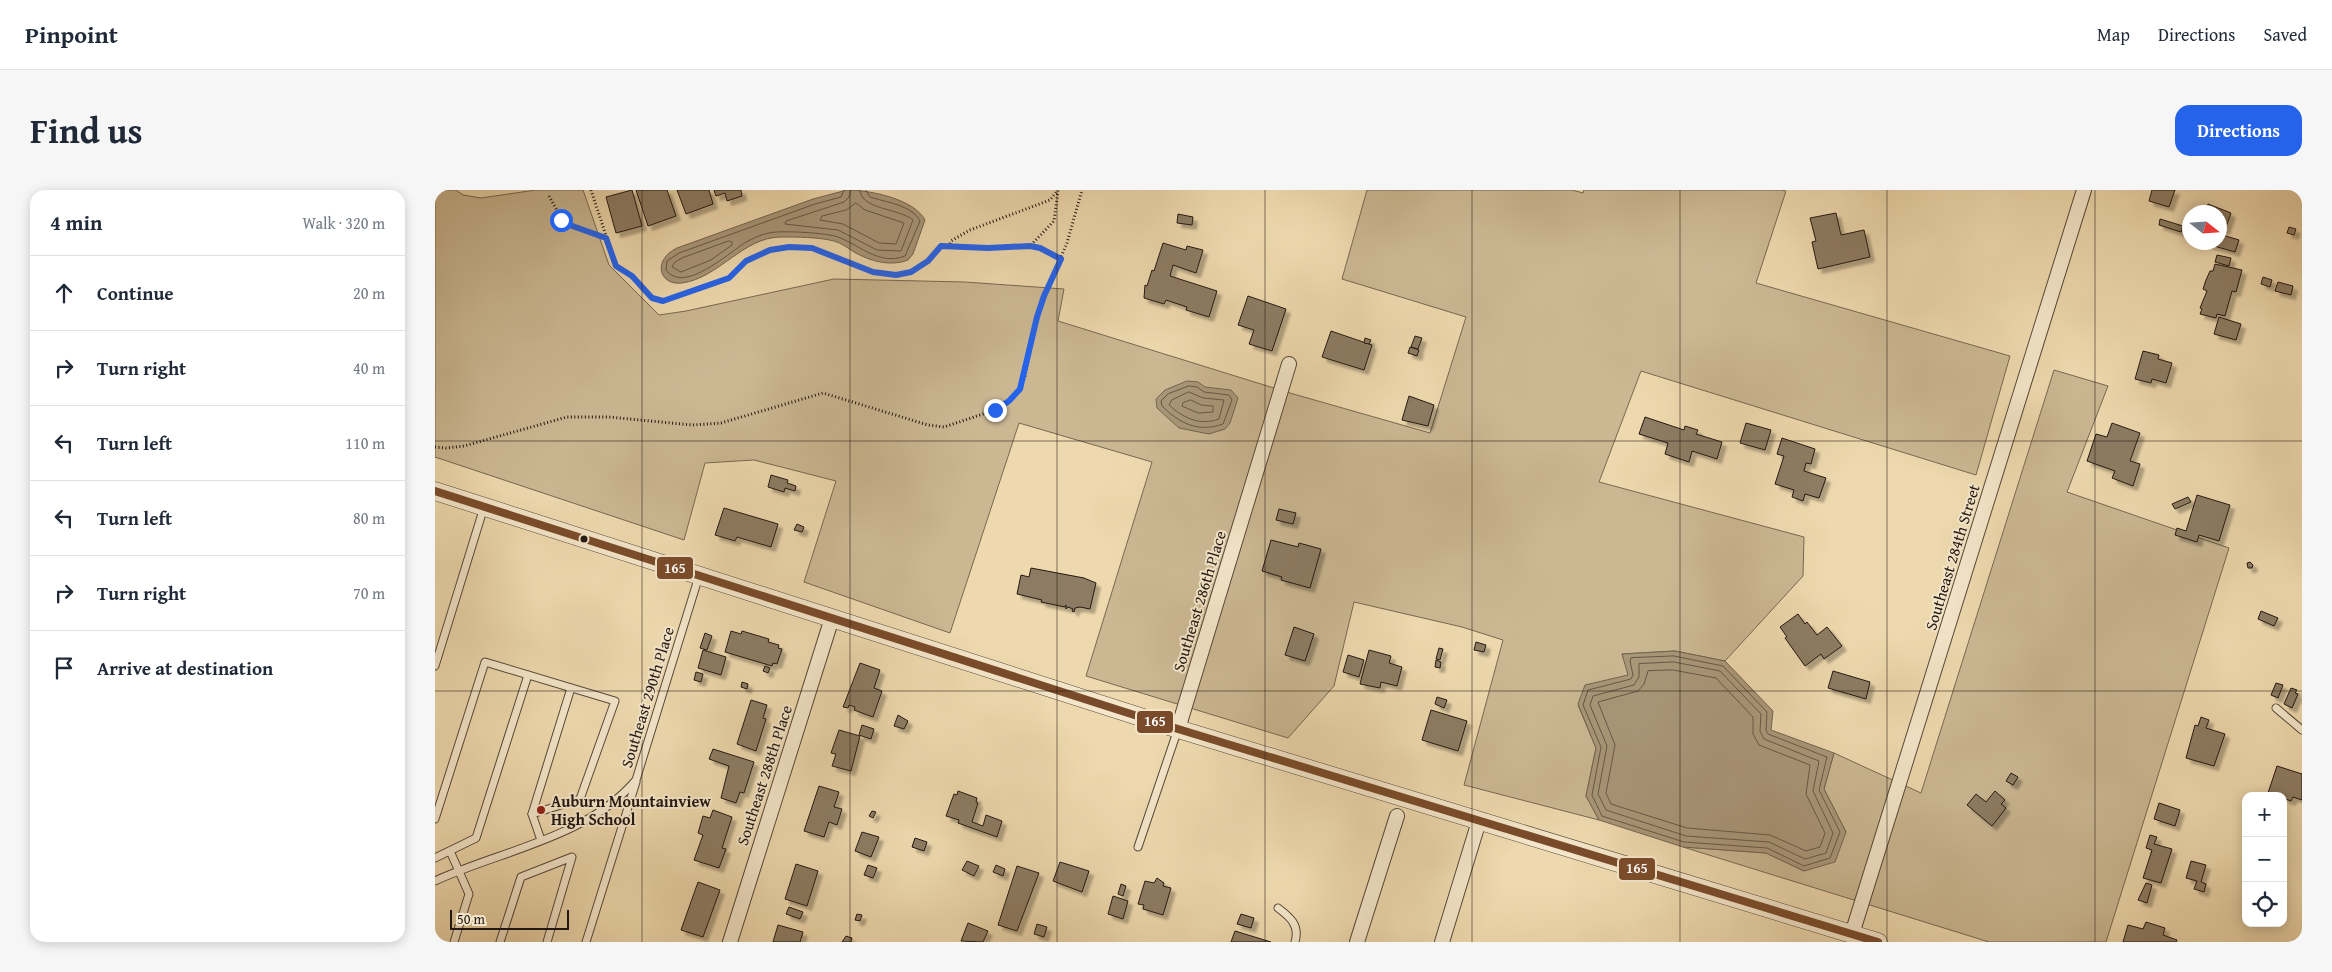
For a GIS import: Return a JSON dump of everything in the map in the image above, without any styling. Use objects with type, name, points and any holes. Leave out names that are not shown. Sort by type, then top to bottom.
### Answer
[{"type":"street","name":"Southeast 284th Street","points":[[1852,934],[2084,190]]},
{"type":"street","name":"Southeast 286th Place","points":[[1178,729],[1289,364]]},
{"type":"street","points":[[435,491],[1178,729],[1879,942]]},
{"type":"street","name":"Southeast 288th Place","points":[[730,942],[832,618]]},
{"type":"street","points":[[1357,942],[1397,816]]},
{"type":"street","points":[[1442,942],[1479,821]]},
{"type":"lane","points":[[435,666],[485,507]]},
{"type":"lane","name":"Southeast 290th Place","points":[[435,881],[565,830],[601,812],[623,796],[636,780],[699,576]]},
{"type":"lane","points":[[435,819],[485,662],[615,701],[580,799],[532,814]]},
{"type":"lane","points":[[435,858],[476,838],[528,675]]},
{"type":"lane","points":[[541,840],[532,814],[571,688]]},
{"type":"lane","points":[[2276,708],[2302,730]]},
{"type":"lane","name":"Southeast 286th Place","points":[[1138,847],[1178,729]]},
{"type":"lane","points":[[586,942],[636,780]]},
{"type":"lane","points":[[450,851],[469,894],[454,942]]},
{"type":"lane","points":[[500,942],[521,877],[573,856],[547,942]]},
{"type":"lane","points":[[1278,908],[1291,918],[1296,927],[1295,942]]},
{"type":"path","points":[[591,190],[616,266],[632,276],[652,298],[663,301],[729,278],[746,261],[770,250],[789,247],[812,248],[873,272],[896,275],[911,272],[928,261],[941,246],[988,248],[1030,246],[1040,248],[1061,259]]},
{"type":"path","points":[[949,247],[951,241],[970,230],[1050,200],[1058,190]]},
{"type":"path","points":[[1030,246],[1054,221],[1058,190]]},
{"type":"path","points":[[435,446],[446,448],[464,446],[567,418],[609,417],[692,425],[721,423],[823,393],[929,425],[944,427],[995,410],[1009,401],[1020,389],[1037,317],[1067,243],[1082,190]]},
{"type":"path","points":[[549,196],[564,223],[606,238]]},
{"type":"shaded area","points":[[435,190],[456,190],[463,195],[481,198],[536,190],[583,190],[609,265],[659,315],[686,311],[834,279],[965,282],[1064,289],[1058,321],[1290,393],[1430,433],[1466,317],[1342,279],[1367,190],[1572,190],[1583,193],[1584,190],[1782,190],[1786,191],[1756,283],[2010,356],[1976,475],[1641,371],[1599,482],[1804,537],[1803,576],[1725,661],[1675,651],[1622,654],[1629,675],[1578,705],[1596,748],[1586,796],[1599,820],[1464,785],[1503,640],[1462,627],[1354,602],[1334,686],[1288,738],[1086,676],[1152,462],[1019,423],[950,633],[804,582],[836,481],[754,460],[705,463],[684,540],[435,457]]},
{"type":"shaded area","points":[[2054,370],[2108,386],[2067,492],[2229,548],[2106,942],[1989,942],[1683,847],[1766,853],[1804,871],[1846,832],[1824,789],[1834,753],[1921,793]]},
{"type":"water","points":[[847,190],[857,190],[891,197],[911,206],[919,213],[925,220],[913,254],[908,260],[894,263],[880,262],[860,255],[834,241],[781,237],[755,243],[708,274],[695,280],[674,283],[668,280],[661,271],[664,259],[677,248],[813,199]]},
{"type":"water","points":[[1187,381],[1198,382],[1205,387],[1231,390],[1238,398],[1230,423],[1225,429],[1209,434],[1179,428],[1157,408],[1156,399],[1165,390]]},
{"type":"water","points":[[1675,651],[1725,661],[1773,711],[1771,730],[1834,753],[1824,789],[1846,832],[1835,862],[1804,871],[1766,853],[1683,847],[1599,820],[1586,796],[1596,748],[1578,704],[1585,685],[1628,675],[1622,654]]},
{"type":"building","points":[[632,190],[642,226],[616,233],[606,197]]},
{"type":"building","points":[[636,190],[667,190],[676,216],[648,226]]},
{"type":"building","points":[[677,190],[709,190],[713,204],[686,214]]},
{"type":"building","points":[[714,190],[741,190],[742,196],[727,201],[725,193],[716,196]]},
{"type":"building","points":[[2152,190],[2175,190],[2169,207],[2149,201]]},
{"type":"building","points":[[2227,211],[2231,213],[2227,224]]},
{"type":"building","points":[[1836,213],[1841,235],[1864,230],[1870,257],[1818,269],[1812,242],[1816,241],[1810,218]]},
{"type":"building","points":[[1178,214],[1193,217],[1192,225],[1177,223]]},
{"type":"building","points":[[2160,219],[2182,226],[2182,229],[2181,232],[2159,225]]},
{"type":"building","points":[[2289,227],[2296,229],[2294,235],[2287,233]]},
{"type":"building","points":[[2227,236],[2239,240],[2235,252],[2227,250]]},
{"type":"building","points":[[1163,243],[1186,250],[1187,246],[1203,250],[1196,273],[1173,265],[1170,276],[1217,291],[1209,317],[1186,310],[1187,307],[1166,300],[1164,304],[1144,298],[1145,285],[1147,286],[1152,270],[1154,271]]},
{"type":"building","points":[[2217,255],[2231,258],[2229,266],[2215,262]]},
{"type":"building","points":[[2215,264],[2242,270],[2236,292],[2232,291],[2225,316],[2217,314],[2216,318],[2200,314],[2202,309],[2200,308],[2207,291],[2203,289]]},
{"type":"building","points":[[2263,277],[2272,280],[2270,287],[2261,284]]},
{"type":"building","points":[[2278,282],[2293,286],[2291,295],[2275,291]]},
{"type":"building","points":[[1248,296],[1286,309],[1272,351],[1249,344],[1254,330],[1238,325]]},
{"type":"building","points":[[2219,317],[2241,324],[2236,340],[2214,334]]},
{"type":"building","points":[[1331,331],[1372,345],[1364,370],[1322,357]]},
{"type":"building","points":[[1415,336],[1422,338],[1418,349],[1411,347]]},
{"type":"building","points":[[1365,338],[1371,340],[1369,344],[1364,343]]},
{"type":"building","points":[[1410,347],[1419,350],[1417,356],[1408,353]]},
{"type":"building","points":[[2143,351],[2159,355],[2158,359],[2172,363],[2166,383],[2152,379],[2151,383],[2135,379]]},
{"type":"building","points":[[1409,396],[1434,405],[1428,426],[1402,420]]},
{"type":"building","points":[[1645,417],[1684,430],[1685,426],[1698,430],[1696,434],[1722,442],[1717,459],[1692,451],[1689,462],[1665,454],[1668,443],[1639,434]]},
{"type":"building","points":[[1746,423],[1771,430],[1765,450],[1740,443]]},
{"type":"building","points":[[2112,423],[2140,433],[2130,461],[2140,464],[2133,486],[2112,478],[2115,471],[2087,461],[2096,434],[2107,437]]},
{"type":"building","points":[[1782,438],[1815,449],[1811,464],[1806,463],[1804,471],[1826,478],[1819,498],[1805,494],[1803,501],[1792,497],[1794,490],[1775,484],[1784,456],[1777,454]]},
{"type":"building","points":[[771,475],[788,480],[787,483],[796,486],[795,491],[785,488],[784,492],[768,487]]},
{"type":"building","points":[[2197,495],[2230,505],[2219,541],[2199,535],[2197,542],[2175,535],[2177,528],[2186,531]]},
{"type":"building","points":[[2188,497],[2191,502],[2175,509],[2172,504]]},
{"type":"building","points":[[724,508],[778,524],[771,547],[737,537],[735,541],[715,535]]},
{"type":"building","points":[[1279,509],[1296,513],[1293,524],[1276,520]]},
{"type":"building","points":[[797,524],[804,527],[802,532],[794,530]]},
{"type":"building","points":[[1271,540],[1298,547],[1299,543],[1321,549],[1310,588],[1281,580],[1282,577],[1262,571]]},
{"type":"building","points":[[2250,562],[2253,565],[2252,568],[2248,568],[2247,563]]},
{"type":"building","points":[[1031,568],[1084,578],[1096,583],[1090,609],[1080,607],[1075,608],[1074,612],[1072,611],[1073,609],[1068,607],[1066,609],[1066,605],[1065,607],[1041,602],[1042,600],[1017,594],[1021,575],[1029,577]]},
{"type":"building","points":[[2261,611],[2278,618],[2274,626],[2258,619]]},
{"type":"building","points":[[1798,614],[1805,624],[1807,622],[1817,635],[1827,627],[1842,646],[1824,659],[1821,654],[1805,666],[1785,638],[1787,637],[1780,627]]},
{"type":"building","points":[[1294,627],[1314,634],[1305,661],[1285,655]]},
{"type":"building","points":[[731,631],[741,634],[742,631],[769,639],[768,642],[779,645],[778,648],[782,649],[777,664],[773,663],[772,666],[725,652]]},
{"type":"building","points":[[705,633],[712,636],[707,650],[700,648]]},
{"type":"building","points":[[1476,642],[1486,645],[1484,652],[1474,650]]},
{"type":"building","points":[[1439,648],[1443,649],[1440,660],[1436,659]]},
{"type":"building","points":[[703,650],[726,657],[721,675],[698,668]]},
{"type":"building","points":[[1369,650],[1391,656],[1389,663],[1402,667],[1397,686],[1381,682],[1380,688],[1360,684]]},
{"type":"building","points":[[1348,655],[1364,660],[1359,677],[1343,672]]},
{"type":"building","points":[[1436,660],[1441,662],[1440,668],[1435,667]]},
{"type":"building","points":[[860,663],[880,670],[874,688],[882,691],[873,717],[854,710],[855,707],[849,705],[848,708],[843,707]]},
{"type":"building","points":[[765,666],[770,668],[768,673],[763,671]]},
{"type":"building","points":[[1833,671],[1870,682],[1866,699],[1828,688]]},
{"type":"building","points":[[696,672],[703,674],[701,682],[694,680]]},
{"type":"building","points":[[742,682],[748,684],[747,689],[741,687]]},
{"type":"building","points":[[2276,683],[2283,685],[2278,698],[2271,695]]},
{"type":"building","points":[[2291,688],[2297,690],[2295,693],[2298,694],[2292,708],[2284,704]]},
{"type":"building","points":[[1437,697],[1447,700],[1444,708],[1435,704]]},
{"type":"building","points":[[751,700],[767,705],[763,718],[766,719],[756,751],[737,744]]},
{"type":"building","points":[[1431,710],[1467,721],[1458,751],[1422,740]]},
{"type":"building","points":[[898,715],[908,721],[904,729],[894,726]]},
{"type":"building","points":[[2201,717],[2209,720],[2206,728],[2225,734],[2214,766],[2186,758],[2195,725],[2198,726]]},
{"type":"building","points":[[862,725],[874,729],[871,739],[859,735]]},
{"type":"building","points":[[839,730],[860,736],[851,771],[832,766],[836,754],[831,753]]},
{"type":"building","points":[[713,749],[754,762],[744,793],[740,792],[736,803],[721,798],[729,766],[709,759]]},
{"type":"building","points":[[2277,766],[2302,774],[2302,800],[2293,797],[2291,801],[2287,800],[2287,792],[2268,792]]},
{"type":"building","points":[[2011,773],[2018,777],[2013,785],[2006,781]]},
{"type":"building","points":[[819,786],[839,792],[834,807],[842,809],[837,825],[829,822],[824,837],[804,831]]},
{"type":"building","points":[[958,791],[977,798],[976,802],[978,803],[972,822],[983,826],[986,815],[1002,821],[997,837],[958,823],[959,820],[946,816],[954,794],[957,795]]},
{"type":"building","points":[[1995,791],[2005,800],[2001,804],[2006,808],[1992,826],[1967,805],[1976,794],[1986,802]]},
{"type":"building","points":[[2159,803],[2180,810],[2175,826],[2154,819]]},
{"type":"building","points":[[713,810],[732,817],[722,848],[726,849],[719,868],[694,860],[703,835],[698,833],[703,816],[710,818]]},
{"type":"building","points":[[872,811],[876,812],[873,818],[869,816]]},
{"type":"building","points":[[862,832],[879,837],[871,857],[855,851]]},
{"type":"building","points":[[2150,835],[2157,837],[2154,844],[2172,849],[2161,883],[2143,878],[2152,850],[2146,848]]},
{"type":"building","points":[[915,838],[927,842],[924,851],[912,847]]},
{"type":"building","points":[[967,861],[979,866],[974,876],[962,870]]},
{"type":"building","points":[[2191,861],[2206,865],[2201,882],[2206,884],[2204,892],[2194,889],[2197,881],[2186,878]]},
{"type":"building","points":[[1060,862],[1089,871],[1082,892],[1053,881]]},
{"type":"building","points":[[796,864],[818,871],[807,906],[785,899]]},
{"type":"building","points":[[868,865],[877,868],[873,878],[864,875]]},
{"type":"building","points":[[996,865],[1005,869],[1003,876],[993,872]]},
{"type":"building","points":[[1017,866],[1039,873],[1017,931],[998,925]]},
{"type":"building","points":[[1157,878],[1164,883],[1163,886],[1171,888],[1163,915],[1143,909],[1144,905],[1138,904],[1145,881],[1154,883]]},
{"type":"building","points":[[698,882],[720,890],[703,937],[681,930]]},
{"type":"building","points":[[2146,883],[2152,885],[2147,903],[2138,900]]},
{"type":"building","points":[[1121,884],[1126,886],[1123,896],[1118,894]]},
{"type":"building","points":[[1113,896],[1128,901],[1123,919],[1108,914]]},
{"type":"building","points":[[789,907],[803,912],[800,919],[786,914]]},
{"type":"building","points":[[857,914],[862,915],[860,921],[855,920]]},
{"type":"building","points":[[1241,914],[1254,918],[1251,928],[1237,924]]},
{"type":"building","points":[[2146,922],[2165,928],[2163,935],[2177,940],[2176,942],[2123,942],[2128,925],[2143,929]]},
{"type":"building","points":[[968,923],[988,931],[983,942],[961,941]]},
{"type":"building","points":[[1037,924],[1047,927],[1044,937],[1034,934]]},
{"type":"building","points":[[778,925],[803,932],[800,942],[773,942]]},
{"type":"building","points":[[1235,931],[1271,942],[1231,942]]},
{"type":"building","points":[[846,936],[852,938],[851,942],[842,942]]},
{"type":"transit line","name":"165","points":[[435,491],[1178,729],[1878,942]]},
{"type":"place","name":"Auburn Mountainview High School","points":[[541,810]]},
{"type":"route","points":[[561,220],[564,223],[606,238],[616,266],[632,276],[652,298],[663,301],[729,278],[746,261],[770,250],[789,247],[812,248],[835,255],[857,267],[873,272],[896,275],[911,272],[928,261],[941,246],[988,248],[1030,246],[1040,248],[1061,259],[1044,296],[1037,317],[1025,376],[1020,389],[1009,401],[995,410]]}]
